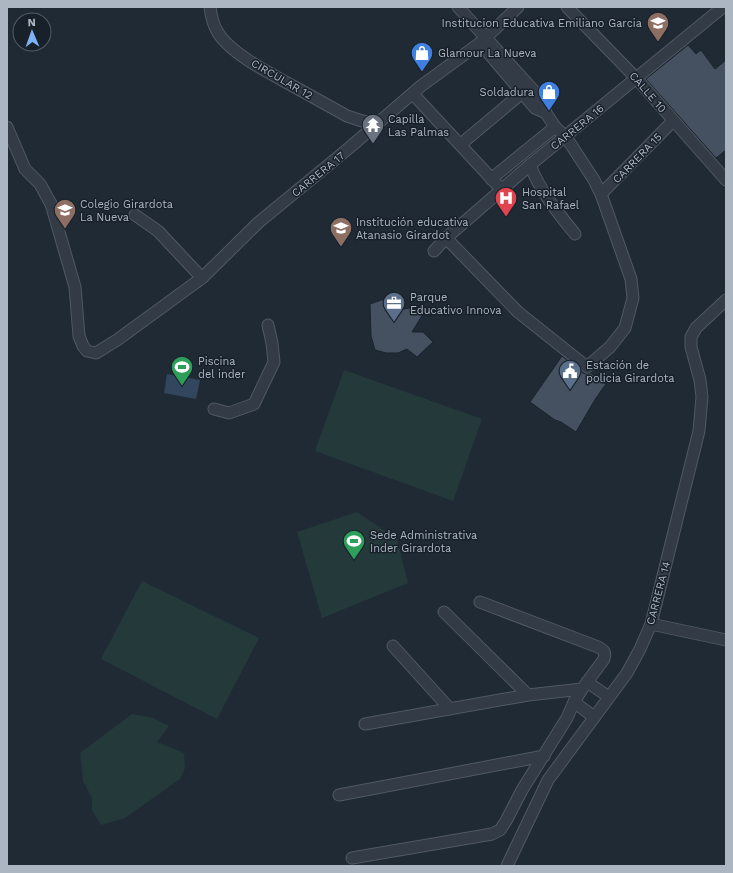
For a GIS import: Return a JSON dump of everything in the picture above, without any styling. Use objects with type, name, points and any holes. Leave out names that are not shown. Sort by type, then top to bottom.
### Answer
[{"type":"street","name":"CIRCULAR 12","points":[[210,7],[211,15],[217,30],[222,37],[231,46],[260,68],[347,116],[362,121],[378,123]]},
{"type":"street","points":[[458,7],[522,93],[535,108],[546,114]]},
{"type":"street","name":"CARRERA 17","points":[[7,127],[25,169],[40,184],[51,204],[74,287],[79,336],[87,351],[96,353],[117,340],[202,278],[258,222],[413,94],[483,40],[518,7]]},
{"type":"street","name":"CALLE 10","points":[[567,7],[637,79],[726,180]]},
{"type":"street","name":"CARRERA 16","points":[[434,251],[446,238],[530,166],[723,7]]},
{"type":"street","points":[[446,238],[518,312],[587,367],[610,346],[625,328],[633,298],[631,279],[601,194],[594,180],[566,137],[555,127],[546,114],[543,101],[483,40]]},
{"type":"street","points":[[461,144],[522,93]]},
{"type":"street","points":[[413,94],[461,144],[502,190]]},
{"type":"street","name":"CARRERA 15","points":[[601,194],[673,121]]},
{"type":"street","points":[[491,179],[555,127]]},
{"type":"street","points":[[530,166],[534,177],[555,209],[575,234]]},
{"type":"street","points":[[135,215],[158,231],[202,278]]},
{"type":"street","name":"CARRERA 14","points":[[507,866],[548,780],[627,674],[651,624],[695,447],[701,414],[702,397],[700,380],[691,347],[691,337],[696,328],[726,300]]},
{"type":"street","points":[[214,409],[229,413],[254,404],[274,362],[272,342],[268,325]]},
{"type":"street","points":[[352,858],[492,834],[500,830],[522,790],[567,718],[584,685],[604,659],[606,654],[604,650],[598,647],[480,602]]},
{"type":"street","points":[[444,612],[528,695]]},
{"type":"street","points":[[651,624],[726,640]]},
{"type":"street","points":[[393,646],[450,709]]},
{"type":"street","points":[[365,724],[584,685],[609,697]]},
{"type":"street","points":[[574,702],[594,717]]},
{"type":"street","points":[[338,795],[544,756]]},
{"type":"green space","points":[[344,370],[482,419],[453,501],[315,451]]},
{"type":"green space","name":"Sede Administrativa Inder Girardota","points":[[357,512],[397,539],[408,583],[322,618],[297,532]]},
{"type":"green space","points":[[142,581],[259,638],[217,719],[101,659]]},
{"type":"green space","points":[[132,714],[153,718],[169,726],[157,742],[184,753],[185,768],[180,779],[125,818],[101,825],[92,810],[92,798],[83,781],[80,753]]},
{"type":"water","name":"Piscina del inder","points":[[167,374],[200,380],[196,399],[164,393]]},
{"type":"building","points":[[688,45],[696,54],[701,50],[715,69],[726,60],[726,150],[716,158],[646,79]]},
{"type":"building","name":"Parque Educativo Innova","points":[[387,298],[388,306],[403,309],[410,308],[423,314],[412,332],[423,332],[433,342],[417,357],[407,349],[398,353],[386,353],[375,350],[371,336],[370,304]]},
{"type":"building","name":"Estación de policia Girardota","points":[[562,356],[583,373],[591,373],[606,384],[576,432],[561,422],[555,420],[530,402]]},
{"type":"place","name":"Institucion Educativa Emiliano Garcia","points":[[658,42]]},
{"type":"place","name":"Glamour La Nueva","points":[[422,72]]},
{"type":"place","name":"Soldadura","points":[[549,112]]},
{"type":"place","name":"Capilla Las Palmas","points":[[373,144]]},
{"type":"place","name":"Hospital San Rafael","points":[[506,218]]},
{"type":"place","name":"Colegio Girardota La Nueva","points":[[65,230]]},
{"type":"place","name":"Institución educativa Atanasio Girardot","points":[[341,248]]},
{"type":"place","name":"Parque Educativo Innova","points":[[394,322]]},
{"type":"place","name":"Piscina del inder","points":[[182,386]]},
{"type":"place","name":"Estación de policia Girardota","points":[[570,390]]},
{"type":"place","name":"Sede Administrativa Inder Girardota","points":[[354,560]]}]
